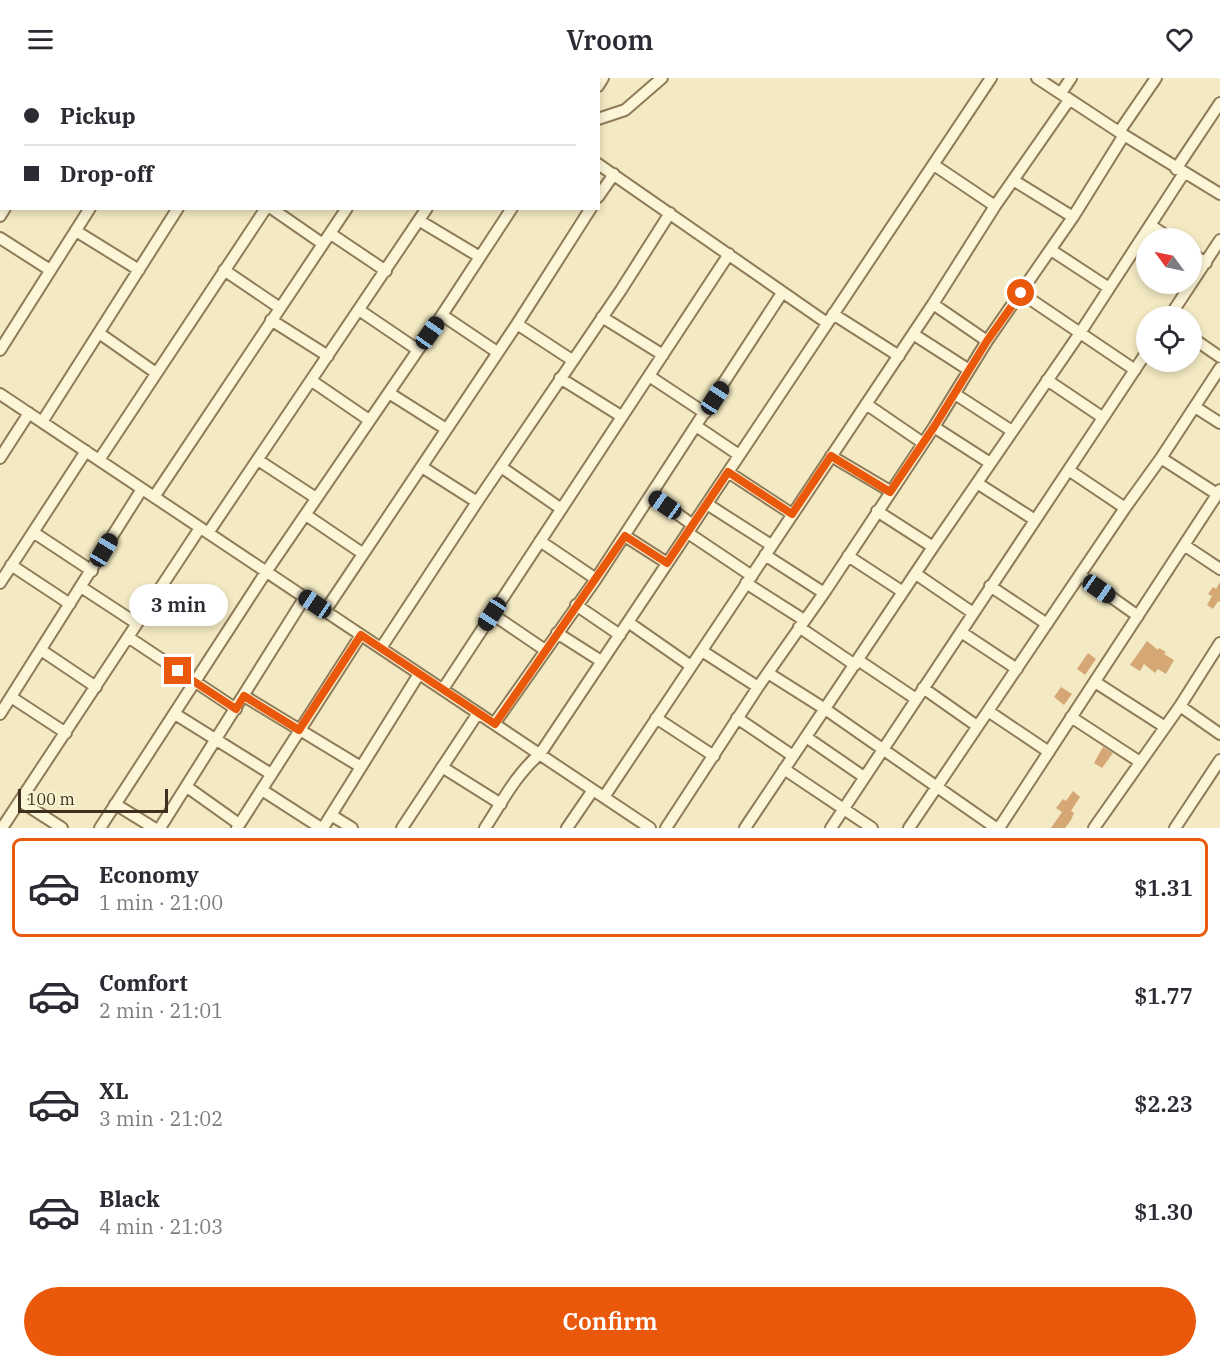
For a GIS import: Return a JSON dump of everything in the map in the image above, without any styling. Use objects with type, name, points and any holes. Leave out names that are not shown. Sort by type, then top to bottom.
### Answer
[{"type":"street","points":[[600,117],[625,110],[662,78]]},
{"type":"street","points":[[485,828],[526,765],[540,754],[991,78]]},
{"type":"street","points":[[1037,78],[1121,134],[1220,194]]},
{"type":"street","points":[[604,797],[933,304],[1065,97],[1071,78]]},
{"type":"street","points":[[666,828],[737,718],[824,593],[934,427],[987,341],[1073,217],[1156,78]]},
{"type":"street","points":[[745,828],[933,546],[1080,333],[1150,225],[1220,103]]},
{"type":"street","points":[[600,165],[782,293],[898,356]]},
{"type":"street","points":[[934,165],[995,206]]},
{"type":"street","points":[[600,194],[614,174]]},
{"type":"street","points":[[1013,180],[1073,217]]},
{"type":"street","points":[[0,350],[89,210]]},
{"type":"street","points":[[42,422],[177,210]]},
{"type":"street","points":[[99,460],[265,210]]},
{"type":"street","points":[[274,210],[323,243]]},
{"type":"street","points":[[154,497],[346,210]]},
{"type":"street","points":[[3,823],[66,733],[136,623],[258,460],[426,210]]},
{"type":"street","points":[[100,828],[266,572],[442,315],[511,210]]},
{"type":"street","points":[[325,611],[517,324],[590,210]]},
{"type":"street","points":[[381,648],[670,213]]},
{"type":"street","points":[[420,221],[480,257]]},
{"type":"street","points":[[1150,225],[1155,228]]},
{"type":"street","points":[[76,231],[139,270]]},
{"type":"street","points":[[331,234],[386,271]]},
{"type":"street","points":[[0,238],[50,270]]},
{"type":"street","points":[[1177,306],[1220,240]]},
{"type":"street","points":[[1051,250],[1109,288]]},
{"type":"street","points":[[443,689],[729,254]]},
{"type":"street","points":[[1202,260],[1206,263]]},
{"type":"street","points":[[224,270],[280,308]]},
{"type":"street","points":[[495,724],[625,536],[782,293]]},
{"type":"street","points":[[831,828],[1135,370],[1021,293]]},
{"type":"street","points":[[933,304],[987,341]]},
{"type":"street","points":[[359,310],[418,350]]},
{"type":"street","points":[[442,315],[497,352]]},
{"type":"street","points":[[602,317],[663,355]]},
{"type":"street","points":[[271,320],[328,356]]},
{"type":"street","points":[[517,324],[572,360]]},
{"type":"street","points":[[99,333],[156,373]]},
{"type":"street","points":[[913,334],[969,370]]},
{"type":"street","points":[[1202,345],[1220,357]]},
{"type":"street","points":[[909,828],[1220,368]]},
{"type":"street","points":[[649,376],[705,413]]},
{"type":"street","points":[[560,378],[621,416]]},
{"type":"street","points":[[1047,380],[1102,417]]},
{"type":"street","points":[[312,381],[369,420]]},
{"type":"street","points":[[389,393],[446,429]]},
{"type":"street","points":[[0,394],[650,828]]},
{"type":"street","points":[[955,394],[1012,430]]},
{"type":"street","points":[[866,405],[923,442]]},
{"type":"street","points":[[1195,407],[1220,423]]},
{"type":"street","points":[[0,458],[29,413]]},
{"type":"street","points":[[696,426],[739,455]]},
{"type":"street","points":[[934,427],[990,463]]},
{"type":"street","points":[[0,583],[86,451]]},
{"type":"street","points":[[831,456],[890,492]]},
{"type":"street","points":[[768,673],[825,709],[997,828],[1219,492],[1161,458]]},
{"type":"street","points":[[258,460],[316,498]]},
{"type":"street","points":[[422,467],[477,502]]},
{"type":"street","points":[[501,467],[560,508]]},
{"type":"street","points":[[1070,471],[1125,508]]},
{"type":"street","points":[[728,472],[792,514]]},
{"type":"street","points":[[977,483],[1035,520]]},
{"type":"street","points":[[0,714],[142,489]]},
{"type":"street","points":[[651,495],[802,624],[916,699]]},
{"type":"street","points":[[707,504],[771,545]]},
{"type":"street","points":[[877,511],[933,546]]},
{"type":"street","points":[[306,515],[362,553]]},
{"type":"street","points":[[33,532],[92,571]]},
{"type":"street","points":[[625,536],[667,563]]},
{"type":"street","points":[[540,541],[596,579]]},
{"type":"street","points":[[1185,544],[1220,570]]},
{"type":"street","points":[[765,555],[824,593]]},
{"type":"street","points":[[848,556],[903,592]]},
{"type":"street","points":[[11,565],[70,604]]},
{"type":"street","points":[[916,574],[974,613]]},
{"type":"street","points":[[1080,575],[1138,616]]},
{"type":"street","points":[[990,586],[1047,624]]},
{"type":"street","points":[[81,587],[136,623]]},
{"type":"street","points":[[160,828],[305,597]]},
{"type":"street","points":[[576,605],[620,635]]},
{"type":"street","points":[[492,614],[545,650]]},
{"type":"street","points":[[628,622],[691,666]]},
{"type":"street","points":[[961,632],[1017,669]]},
{"type":"street","points":[[557,633],[601,661]]},
{"type":"street","points":[[186,787],[238,826],[361,635]]},
{"type":"street","points":[[128,638],[236,709]]},
{"type":"street","points":[[1094,828],[1166,727],[1220,643]]},
{"type":"street","points":[[41,650],[96,687]]},
{"type":"street","points":[[702,651],[758,687]]},
{"type":"street","points":[[262,790],[322,828],[419,674]]},
{"type":"street","points":[[1095,682],[1166,727]]},
{"type":"street","points":[[923,688],[977,726]]},
{"type":"street","points":[[244,696],[361,768]]},
{"type":"street","points":[[11,697],[66,733]]},
{"type":"street","points":[[1180,706],[1220,734]]},
{"type":"street","points":[[988,711],[1048,752]]},
{"type":"street","points":[[402,828],[478,712]]},
{"type":"street","points":[[175,714],[271,774]]},
{"type":"street","points":[[1071,717],[1140,762]]},
{"type":"street","points":[[656,718],[714,756]]},
{"type":"street","points":[[737,718],[794,756]]},
{"type":"street","points":[[806,737],[864,777]]},
{"type":"street","points":[[1175,828],[1220,760]]},
{"type":"street","points":[[442,767],[501,804]]},
{"type":"street","points":[[784,769],[872,828]]},
{"type":"street","points":[[567,828],[593,789]]},
{"type":"street","points":[[20,801],[63,828]]},
{"type":"street","points":[[115,804],[154,828]]},
{"type":"street","points":[[331,815],[352,828]]},
{"type":"building","points":[[1220,582],[1220,602],[1218,601],[1213,609],[1207,605],[1212,596],[1208,594],[1213,587],[1216,589]]},
{"type":"building","points":[[1147,641],[1158,650],[1159,648],[1166,652],[1164,654],[1174,660],[1166,674],[1158,669],[1155,673],[1144,664],[1140,671],[1130,665]]},
{"type":"building","points":[[1088,653],[1096,659],[1085,675],[1077,669]]},
{"type":"building","points":[[1061,687],[1072,694],[1064,705],[1054,697]]},
{"type":"building","points":[[1103,747],[1113,753],[1102,768],[1094,763]]},
{"type":"building","points":[[1073,791],[1080,797],[1071,811],[1074,813],[1071,820],[1065,828],[1051,828],[1062,812],[1056,808],[1063,799],[1066,801]]},
{"type":"route","points":[[178,671],[236,709],[244,696],[299,730],[361,635],[495,724],[625,536],[667,563],[728,472],[792,514],[831,456],[890,492],[934,427],[987,341],[1021,293]]}]
